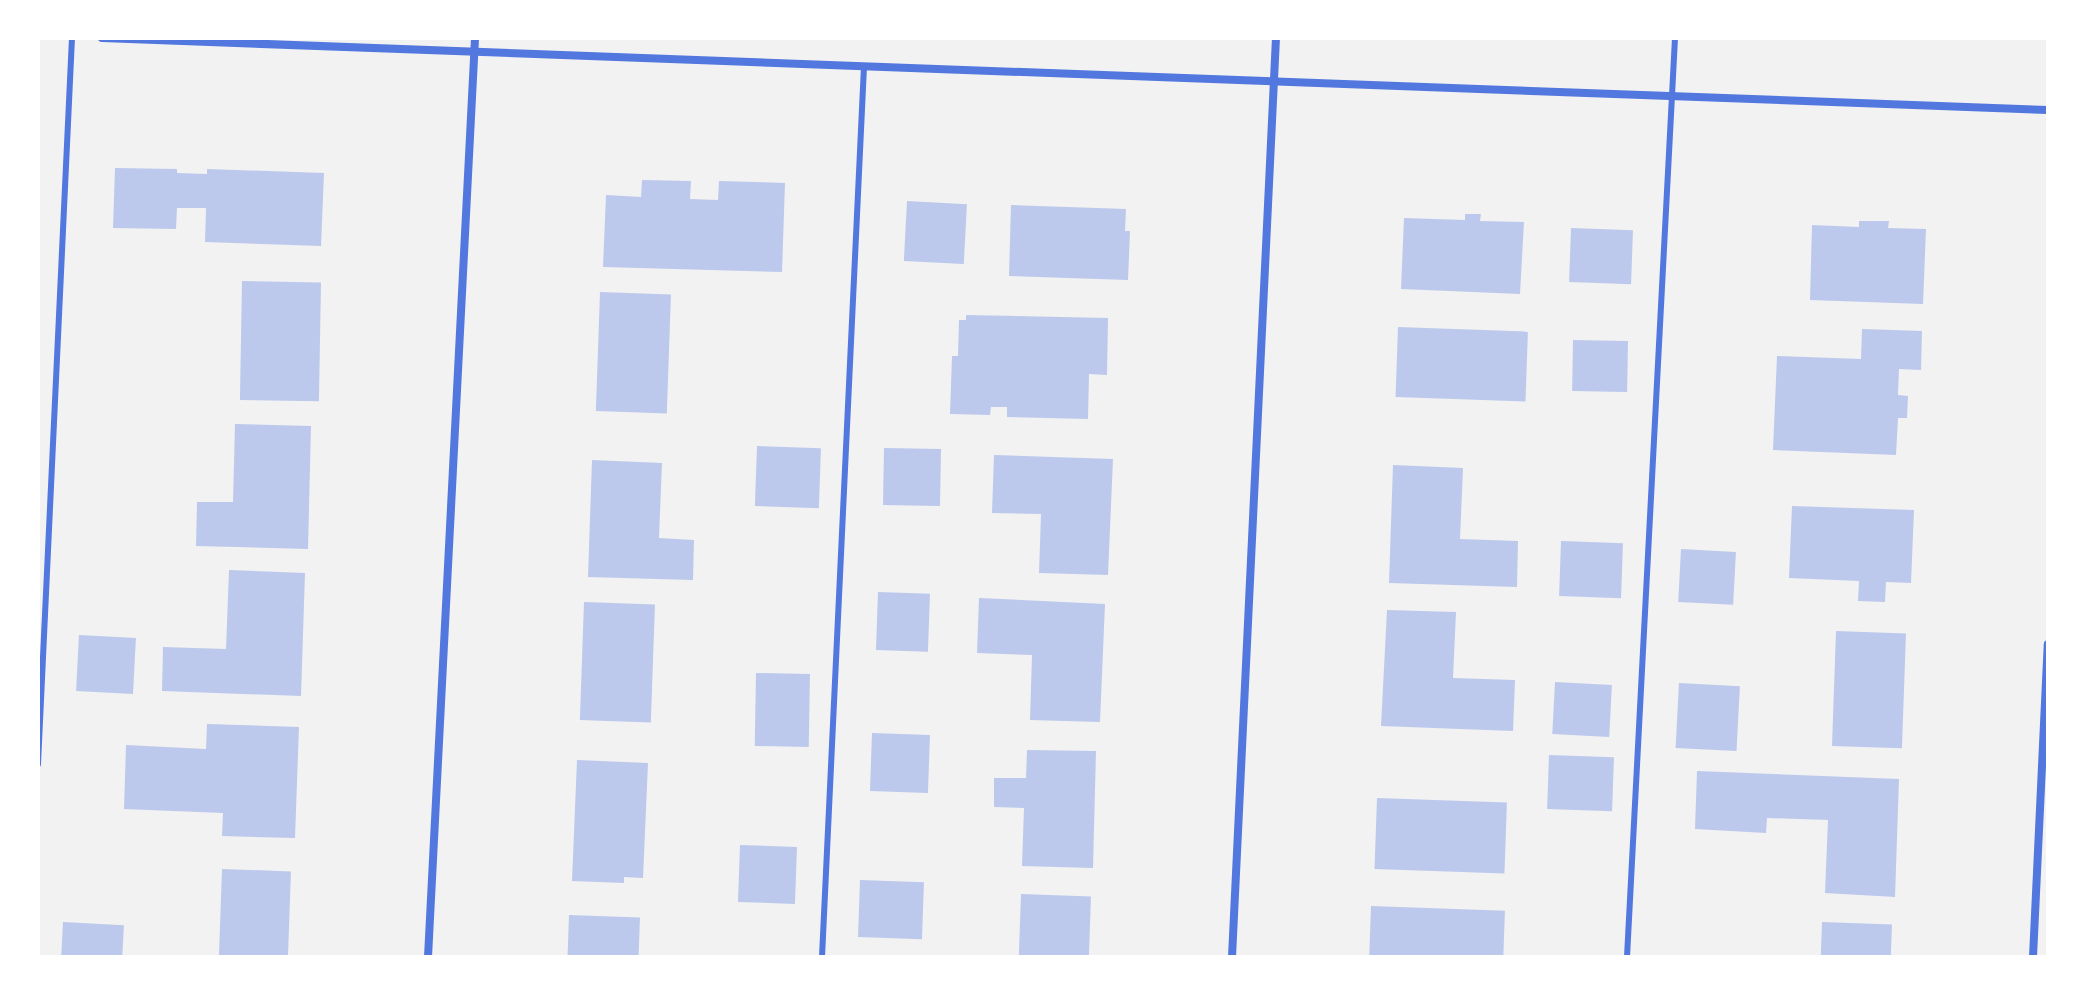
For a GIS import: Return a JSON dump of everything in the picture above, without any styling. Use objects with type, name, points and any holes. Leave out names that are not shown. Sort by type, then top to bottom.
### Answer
[{"type":"street","points":[[102,38],[1274,84],[2048,110]]},
{"type":"street","points":[[428,957],[475,38]]},
{"type":"street","points":[[1232,957],[1276,38]]},
{"type":"street","points":[[2033,957],[2048,644]]},
{"type":"lane","points":[[38,764],[72,38]]},
{"type":"lane","points":[[1627,957],[1675,38]]},
{"type":"lane","points":[[822,957],[864,68]]},
{"type":"building","points":[[115,168],[177,169],[177,173],[207,174],[207,169],[324,173],[321,246],[205,242],[206,208],[177,208],[176,229],[113,228]]},
{"type":"building","points":[[642,180],[691,181],[690,199],[718,200],[719,181],[785,183],[782,272],[603,267],[606,195],[641,197]]},
{"type":"building","points":[[907,201],[967,204],[964,264],[904,261]]},
{"type":"building","points":[[1011,205],[1126,209],[1125,231],[1130,231],[1128,280],[1009,276]]},
{"type":"building","points":[[1465,214],[1481,214],[1480,221],[1524,222],[1520,294],[1401,289],[1404,218],[1465,220]]},
{"type":"building","points":[[1859,221],[1889,221],[1888,228],[1926,229],[1923,304],[1810,300],[1812,225],[1859,227]]},
{"type":"building","points":[[1571,228],[1633,230],[1631,284],[1569,282]]},
{"type":"building","points":[[242,281],[321,282],[319,401],[240,400]]},
{"type":"building","points":[[600,292],[671,294],[667,413],[596,411]]},
{"type":"building","points":[[966,315],[1108,318],[1107,375],[1089,374],[1088,419],[1007,417],[1007,407],[991,407],[990,415],[950,414],[952,356],[958,356],[959,320],[966,320]]},
{"type":"building","points":[[1398,327],[1528,332],[1525,401],[1396,397]]},
{"type":"building","points":[[1862,329],[1922,331],[1921,370],[1899,369],[1898,395],[1908,396],[1907,418],[1898,418],[1896,455],[1773,450],[1777,356],[1861,359]]},
{"type":"building","points":[[1573,340],[1628,341],[1627,392],[1572,391]]},
{"type":"building","points":[[235,424],[311,426],[308,549],[196,546],[197,502],[233,502]]},
{"type":"building","points":[[757,446],[821,448],[819,508],[755,506]]},
{"type":"building","points":[[884,448],[941,449],[940,506],[883,505]]},
{"type":"building","points":[[994,455],[1113,459],[1108,575],[1039,573],[1041,514],[992,513]]},
{"type":"building","points":[[592,460],[662,463],[659,538],[694,540],[693,580],[588,577]]},
{"type":"building","points":[[1393,465],[1463,468],[1460,539],[1518,541],[1517,587],[1389,583]]},
{"type":"building","points":[[1792,506],[1914,510],[1911,583],[1886,582],[1885,602],[1858,601],[1859,581],[1789,578]]},
{"type":"building","points":[[1561,541],[1623,543],[1621,598],[1559,596]]},
{"type":"building","points":[[1681,549],[1736,552],[1733,605],[1678,602]]},
{"type":"building","points":[[229,570],[305,573],[301,696],[162,691],[163,647],[226,649]]},
{"type":"building","points":[[878,592],[930,594],[928,652],[876,650]]},
{"type":"building","points":[[979,598],[1105,604],[1100,722],[1030,720],[1032,655],[977,653]]},
{"type":"building","points":[[584,602],[655,604],[651,722],[580,720]]},
{"type":"building","points":[[1387,610],[1456,612],[1453,678],[1515,680],[1513,731],[1381,726]]},
{"type":"building","points":[[1836,631],[1906,633],[1902,748],[1832,746]]},
{"type":"building","points":[[79,635],[136,638],[133,694],[76,691]]},
{"type":"building","points":[[756,673],[810,674],[809,747],[755,746]]},
{"type":"building","points":[[1555,682],[1612,685],[1609,737],[1552,734]]},
{"type":"building","points":[[1679,683],[1740,686],[1737,751],[1676,748]]},
{"type":"building","points":[[207,724],[299,727],[295,838],[222,836],[223,813],[124,809],[126,745],[206,749]]},
{"type":"building","points":[[872,733],[930,735],[928,793],[870,791]]},
{"type":"building","points":[[1027,750],[1096,751],[1093,868],[1022,866],[1024,808],[994,807],[994,778],[1026,778]]},
{"type":"building","points":[[1549,755],[1614,757],[1612,811],[1547,809]]},
{"type":"building","points":[[577,760],[648,763],[643,878],[624,877],[624,883],[572,881]]},
{"type":"building","points":[[1697,771],[1899,779],[1895,897],[1825,893],[1828,820],[1767,818],[1766,833],[1695,829]]},
{"type":"building","points":[[1377,798],[1507,803],[1504,873],[1375,869]]},
{"type":"building","points":[[740,845],[797,847],[795,904],[738,902]]},
{"type":"building","points":[[222,869],[291,871],[288,957],[219,957]]},
{"type":"building","points":[[860,880],[924,882],[922,939],[858,937]]},
{"type":"building","points":[[1021,894],[1091,896],[1089,957],[1019,957]]},
{"type":"building","points":[[1371,906],[1505,911],[1503,957],[1369,957]]},
{"type":"building","points":[[569,915],[640,917],[639,957],[568,957]]},
{"type":"building","points":[[63,922],[124,925],[122,957],[61,957]]},
{"type":"building","points":[[1822,922],[1892,924],[1891,957],[1821,957]]}]
